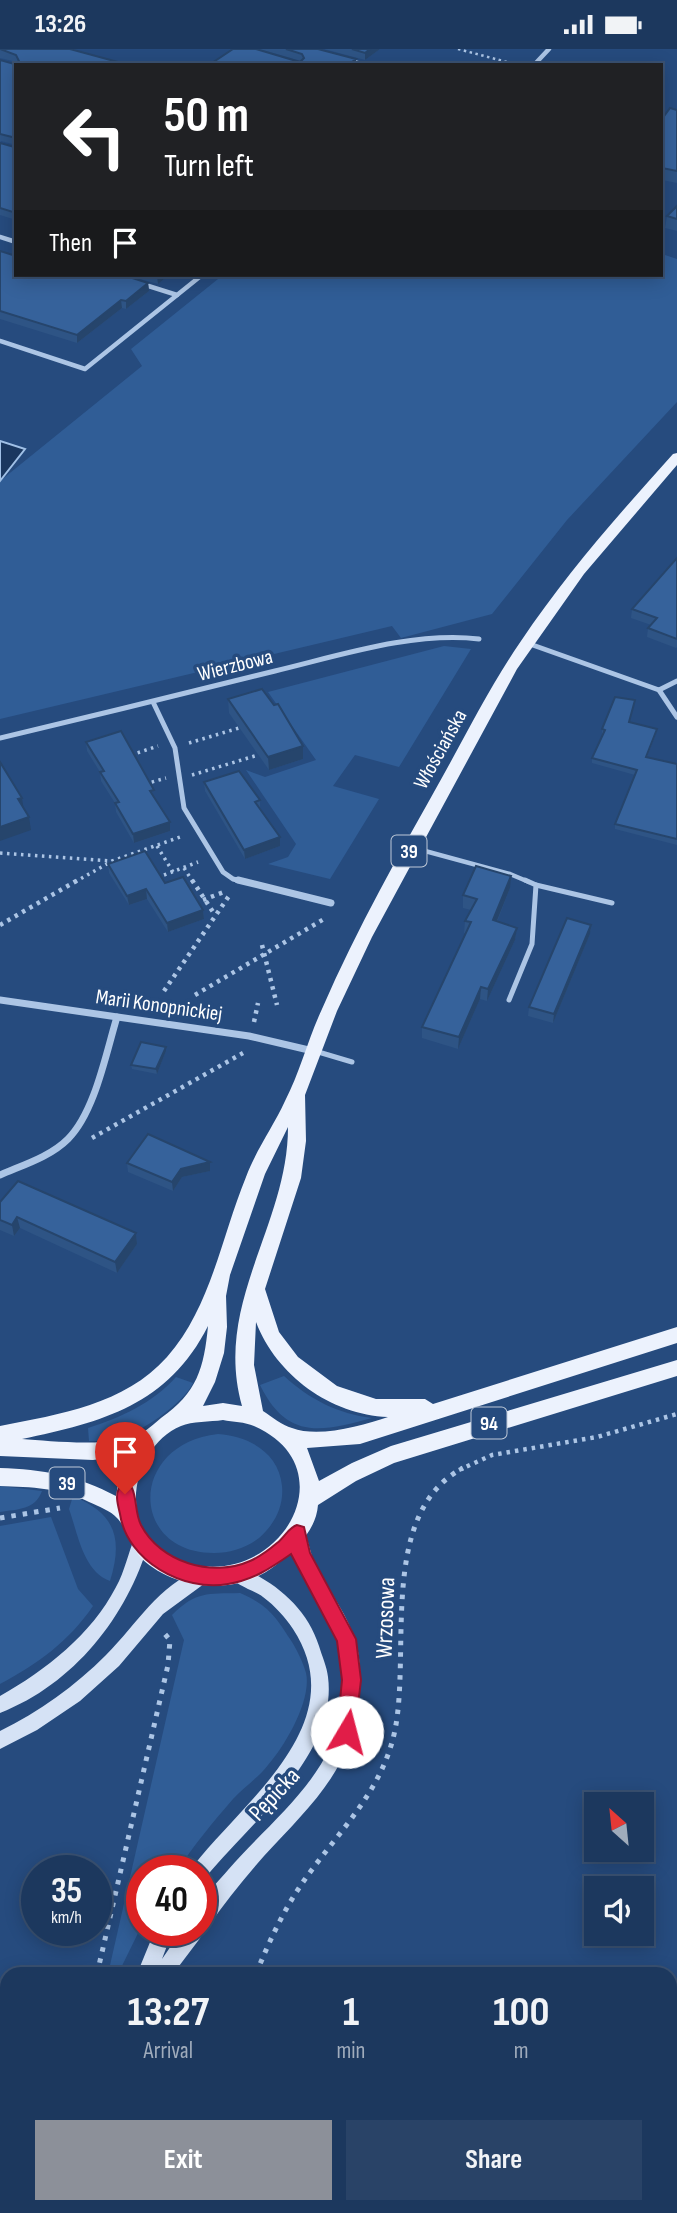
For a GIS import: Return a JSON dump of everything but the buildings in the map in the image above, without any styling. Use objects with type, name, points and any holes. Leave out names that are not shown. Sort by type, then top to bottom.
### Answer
[{"type":"main road","name":"Włościańska","points":[[183,1417],[202,1391],[210,1370],[218,1332],[217,1290],[246,1199],[268,1147],[297,1095],[334,998],[411,848],[526,643],[622,519],[677,457]]},
{"type":"main road","name":"Włościańska","points":[[256,1416],[247,1392],[244,1371],[245,1332],[292,1178],[297,1140],[297,1095]]},
{"type":"main road","points":[[0,1435],[114,1407],[140,1394],[178,1360],[198,1332],[217,1290]]},
{"type":"main road","points":[[257,1291],[276,1343],[311,1380],[332,1392],[377,1408],[446,1407]]},
{"type":"main road","name":"94","points":[[287,1436],[310,1440],[360,1435],[677,1335]]},
{"type":"main road","name":"94","points":[[309,1500],[330,1483],[391,1455],[677,1368]]},
{"type":"main road","name":"39","points":[[0,1447],[73,1453],[106,1451],[125,1448],[150,1439],[183,1417],[219,1410],[256,1416],[287,1436],[306,1465],[309,1500],[297,1533],[286,1548],[271,1559],[237,1574],[202,1576],[167,1565],[141,1542],[127,1513],[125,1494],[129,1474],[137,1455],[150,1439]]},
{"type":"main road","name":"39","points":[[0,1477],[62,1481],[92,1491],[127,1513]]},
{"type":"street","points":[[536,63],[549,49]]},
{"type":"street","points":[[0,341],[85,369],[200,277]]},
{"type":"street","points":[[128,279],[177,295]]},
{"type":"street","name":"Wierzbowa","points":[[0,738],[339,656],[455,636],[479,639]]},
{"type":"street","points":[[526,643],[659,690],[677,717]]},
{"type":"street","points":[[659,690],[677,681]]},
{"type":"street","points":[[153,702],[174,744],[184,808],[223,872],[233,879],[331,903]]},
{"type":"street","name":"Marii Konopnickiej","points":[[0,1000],[249,1036],[313,1051]]},
{"type":"street","points":[[0,1175],[47,1153],[70,1138],[82,1118],[117,1017]]},
{"type":"street","name":"Pępicka","points":[[217,1900],[243,1867],[321,1782],[335,1760],[347,1732],[352,1680],[346,1639],[300,1555],[297,1533]]},
{"type":"street","points":[[0,1705],[38,1684],[86,1642],[107,1617],[128,1584],[141,1542]]},
{"type":"street","name":"Pępicka","points":[[211,1855],[293,1766],[308,1743],[321,1689],[312,1649],[303,1628],[271,1592],[258,1582],[237,1574]]},
{"type":"street","points":[[0,1740],[41,1720],[69,1700],[114,1659],[151,1613],[172,1595],[202,1576]]},
{"type":"street","points":[[149,1967],[157,1946]]},
{"type":"street","points":[[167,1967],[182,1946]]},
{"type":"lane","points":[[344,59],[359,63]]},
{"type":"lane","points":[[411,848],[510,874],[536,885],[612,903]]},
{"type":"lane","points":[[509,1000],[532,944],[536,885]]},
{"type":"lane","points":[[313,1051],[352,1062]]},
{"type":"path","points":[[458,49],[510,63]]},
{"type":"path","points":[[131,755],[239,728]]},
{"type":"path","points":[[181,778],[258,755]]},
{"type":"path","points":[[0,925],[112,861],[197,830]]},
{"type":"path","points":[[157,846],[173,872]]},
{"type":"path","points":[[0,853],[112,861]]},
{"type":"path","points":[[164,875],[212,857]]},
{"type":"path","points":[[184,868],[215,915]]},
{"type":"path","points":[[164,991],[235,888],[204,900]]},
{"type":"path","points":[[195,995],[332,914]]},
{"type":"path","points":[[262,945],[277,1005]]},
{"type":"path","points":[[253,1026],[258,1003]]},
{"type":"path","points":[[70,1138],[86,1142],[244,1053]]},
{"type":"path","name":"Wrzosowa","points":[[259,1967],[275,1926],[307,1875],[346,1826],[384,1769],[396,1725],[402,1645],[402,1578],[409,1533],[427,1498],[455,1472],[483,1458],[600,1437],[677,1414]]},
{"type":"path","points":[[0,1518],[60,1508]]},
{"type":"path","points":[[99,1967],[168,1665],[170,1640],[164,1633]]},
{"type":"shaded area","points":[[663,254],[677,259],[677,402],[567,520],[492,614],[401,638],[392,626],[0,719],[0,481],[142,366],[131,349],[221,277],[663,277]]},
{"type":"shaded area","points":[[0,441],[25,449],[0,481]]},
{"type":"shaded area","points":[[444,646],[471,649],[399,767],[355,755],[333,786],[379,799],[330,879],[268,864],[288,857],[296,844],[246,770],[265,777],[316,760],[268,692]]},
{"type":"shaded area","points":[[284,1376],[325,1404],[347,1413],[372,1418],[321,1428],[294,1423],[270,1403],[260,1385]]},
{"type":"shaded area","points":[[176,1377],[193,1383],[180,1400],[160,1417],[126,1436],[107,1441],[89,1441],[88,1428],[135,1409],[157,1395]]},
{"type":"shaded area","points":[[218,1434],[241,1438],[269,1456],[280,1474],[282,1494],[277,1515],[259,1538],[238,1549],[214,1553],[186,1548],[166,1536],[154,1518],[150,1497],[155,1476],[167,1457],[189,1442]]},
{"type":"shaded area","points":[[0,1486],[42,1491],[30,1505],[0,1512]]},
{"type":"shaded area","points":[[73,1496],[99,1511],[113,1530],[116,1553],[110,1581],[93,1569],[83,1551],[69,1509]]},
{"type":"shaded area","points":[[51,1517],[78,1589],[93,1606],[74,1630],[52,1651],[0,1684],[0,1526]]},
{"type":"shaded area","points":[[240,1593],[269,1611],[303,1664],[307,1684],[305,1696],[296,1722],[275,1757],[237,1795],[188,1855],[135,1855],[184,1640],[172,1615],[180,1607],[203,1595]]},
{"type":"shaded area","points":[[126,1895],[126,1946],[132,1946],[121,1967],[110,1967]]},
{"type":"route","points":[[125,1494],[130,1523],[141,1542],[167,1565],[184,1572],[214,1577],[255,1568],[286,1548],[297,1533],[300,1555],[336,1616],[346,1639],[352,1680],[347,1732]]}]
